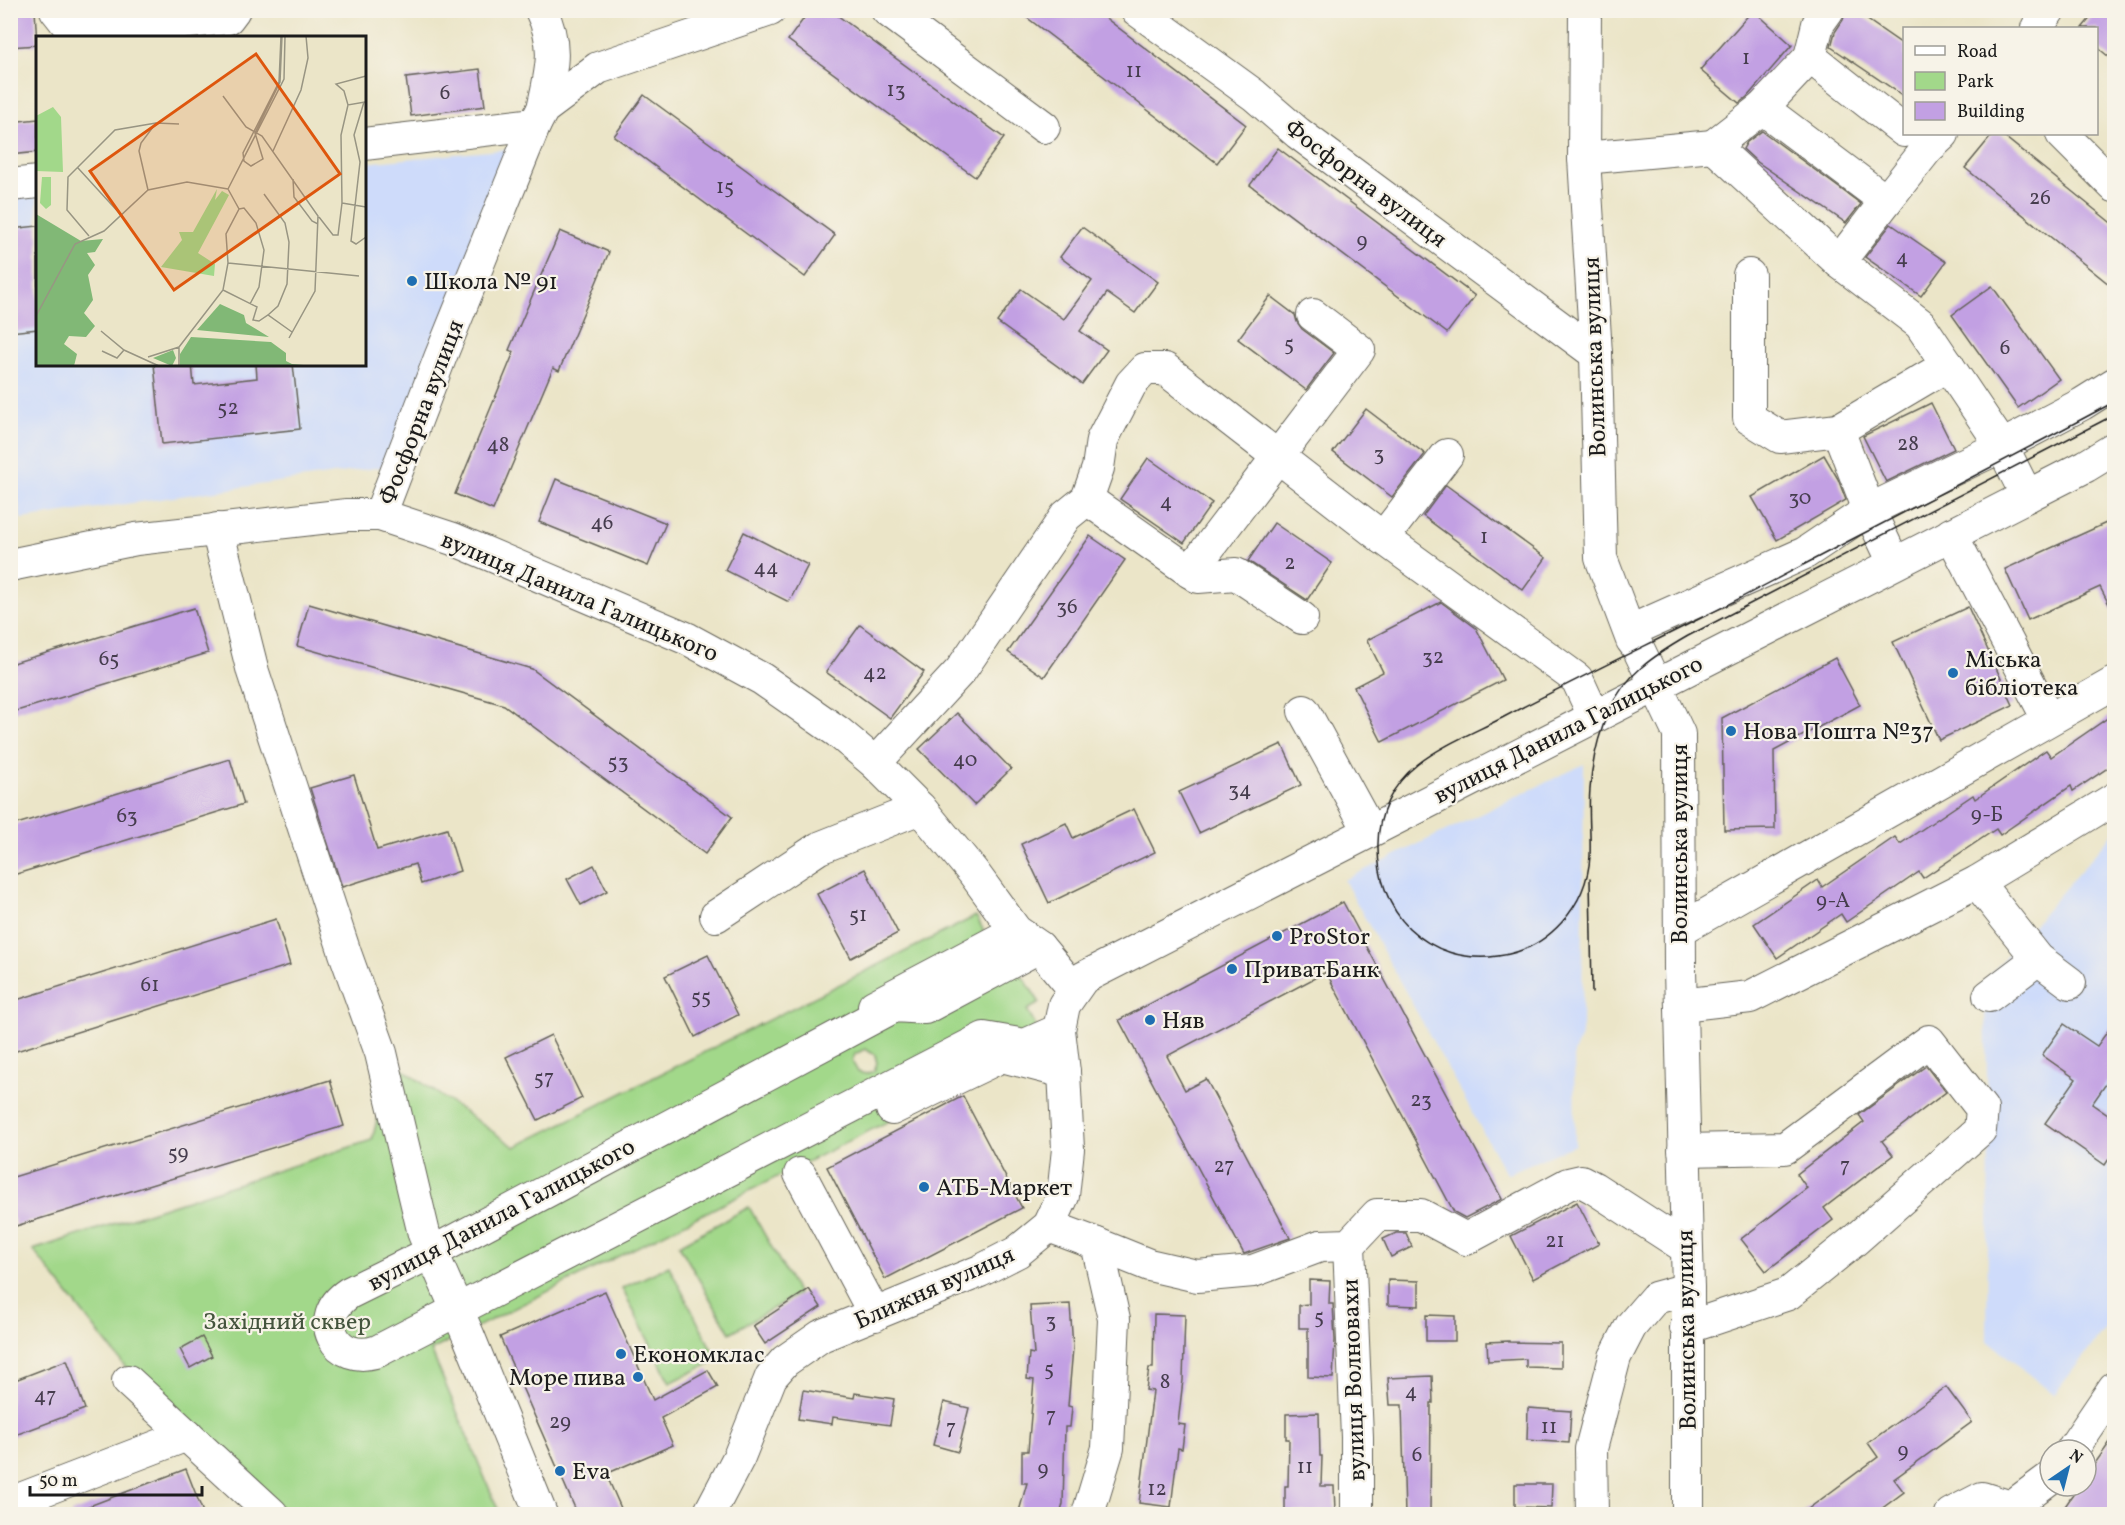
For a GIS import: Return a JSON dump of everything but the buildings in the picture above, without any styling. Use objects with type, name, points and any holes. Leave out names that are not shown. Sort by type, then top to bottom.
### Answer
[{"type":"street","points":[[56,10],[75,34],[228,18],[234,10]]},
{"type":"street","name":"Фосфорна вулиця","points":[[380,515],[539,116],[553,59],[550,27],[542,10]]},
{"type":"street","points":[[366,144],[539,116],[598,68],[770,10]]},
{"type":"street","points":[[887,10],[1044,127]]},
{"type":"street","name":"Фосфорна вулиця","points":[[1137,10],[1254,95],[1298,133],[1596,354]]},
{"type":"street","name":"Волинська вулиця","points":[[1584,10],[1584,158],[1596,354],[1602,558],[1632,640],[1679,734],[1681,1005],[1685,1247],[1688,1289],[1686,1328],[1688,1515]]},
{"type":"street","points":[[1584,158],[1713,146],[1762,108],[1810,57],[1818,24],[1828,10]]},
{"type":"street","points":[[2038,27],[2049,10]]},
{"type":"street","points":[[1810,57],[1903,125]]},
{"type":"street","points":[[1762,108],[1886,201]]},
{"type":"street","points":[[2063,135],[2115,186]]},
{"type":"street","points":[[1839,262],[1886,201],[1920,137]]},
{"type":"street","points":[[1713,146],[1839,262],[1920,324],[2002,446],[2027,496]]},
{"type":"street","points":[[10,185],[36,182]]},
{"type":"street","points":[[1749,275],[1749,418],[1780,437],[1838,430],[1948,365]]},
{"type":"street","points":[[1190,572],[1359,350],[1313,315]]},
{"type":"street","points":[[875,763],[961,670],[1066,516],[1087,499],[1098,468],[1102,440],[1131,384],[1145,369],[1165,369],[1383,538],[1577,679],[1594,716]]},
{"type":"street","points":[[1630,631],[1805,553],[1869,510],[2002,446],[2115,384]]},
{"type":"street","points":[[1838,430],[1869,510],[1894,563]]},
{"type":"street","name":"вулиця Данила Галицького","points":[[10,565],[136,538],[346,515],[380,515],[453,539],[688,639],[762,680],[838,732],[875,763],[920,808],[1028,939],[1074,989],[1083,978],[2114,451]]},
{"type":"street","points":[[1383,538],[1447,455]]},
{"type":"street","points":[[1087,499],[1198,577],[1236,574],[1302,618]]},
{"type":"street","points":[[217,529],[253,672],[345,953],[381,1053],[428,1243],[541,1515]]},
{"type":"street","points":[[1951,534],[2048,719]]},
{"type":"street","points":[[1681,929],[2115,683]]},
{"type":"street","points":[[1304,711],[1370,830]]},
{"type":"street","points":[[1681,1005],[1750,997],[1977,882],[2115,799]]},
{"type":"street","points":[[716,916],[819,848],[920,808]]},
{"type":"street","points":[[1977,882],[2038,959],[2070,983]]},
{"type":"street","name":"вулиця Данила Галицького","points":[[1028,939],[925,1008],[895,1006],[428,1243],[340,1299],[330,1317],[333,1337],[338,1345],[347,1352],[368,1355],[984,1038],[1025,1045],[1059,1030]]},
{"type":"street","points":[[1989,996],[2038,959]]},
{"type":"street","name":"Ближня вулиця","points":[[709,1515],[739,1457],[771,1377],[785,1361],[821,1336],[998,1262],[1017,1252],[1049,1226],[1063,1196],[1068,1149],[1064,1072],[1059,1030],[1064,1005],[1074,989]]},
{"type":"street","points":[[1684,1150],[1785,1148],[1929,1041],[1982,1109],[1980,1130],[1855,1240],[1788,1294],[1686,1328]]},
{"type":"street","points":[[826,1140],[1002,1056],[1064,1072]]},
{"type":"street","points":[[800,1174],[875,1315]]},
{"type":"street","points":[[1049,1226],[1149,1265],[1197,1276],[1253,1271],[1320,1246],[1349,1245],[1377,1215],[1421,1215],[1466,1239],[1568,1184],[1581,1181],[1685,1247]]},
{"type":"street","points":[[1088,1515],[1108,1449],[1114,1319],[1097,1244]]},
{"type":"street","name":"вулиця Волновахи","points":[[1349,1245],[1357,1437],[1357,1515]]},
{"type":"street","points":[[1592,1515],[1591,1449],[1615,1357],[1631,1326],[1655,1298],[1688,1289]]},
{"type":"street","points":[[128,1381],[272,1515]]},
{"type":"street","points":[[2080,1438],[2115,1388]]},
{"type":"street","points":[[10,1503],[187,1435]]},
{"type":"street","points":[[1951,1515],[1982,1498],[2013,1511],[2038,1489]]},
{"type":"shaded area","name":"Школа № 91","points":[[510,149],[389,466],[21,519],[10,447],[10,197],[36,194],[36,366],[366,366],[366,163]]},
{"type":"shaded area","points":[[1584,764],[1582,1034],[1574,1053],[1575,1145],[1506,1174],[1344,880]]},
{"type":"shaded area","points":[[2114,832],[2114,1317],[2054,1395],[1987,1340],[1989,1135],[1984,982]]},
{"type":"green space","name":"Західний сквер","points":[[976,916],[991,945],[1025,980],[1040,1003],[1027,1010],[1045,1043],[431,1350],[500,1514],[283,1514],[138,1383],[33,1250],[372,1140],[392,1062],[515,1147]],"holes":[[[865,1049],[875,1055],[877,1063],[874,1071],[866,1074],[858,1072],[852,1061],[855,1054]]]},
{"type":"green space","points":[[749,1207],[798,1294],[730,1333],[679,1245]]},
{"type":"green space","points":[[669,1266],[717,1360],[670,1383],[622,1288]]},
{"type":"tram line","points":[[2114,402],[1749,594],[1427,757],[1401,781],[1388,801],[1380,824],[1378,859],[1382,881],[1395,911],[1409,928],[1428,943],[1450,952],[1474,957],[1498,956],[1516,952],[1548,935],[1562,923],[1573,908],[1587,874],[1590,856],[1589,806],[1596,749],[1609,711],[1623,686],[1632,676],[1653,658],[1688,636],[2114,415]]},
{"type":"tram line","points":[[1590,878],[1592,993]]},
{"type":"place","name":"Школа № 91","points":[[412,281]]},
{"type":"place","name":"Міська бібліотека","points":[[1953,673]]},
{"type":"place","name":"Нова Пошта №37","points":[[1731,731]]},
{"type":"place","name":"ProStor","points":[[1277,936]]},
{"type":"place","name":"ПриватБанк","points":[[1232,969]]},
{"type":"place","name":"Няв","points":[[1150,1020]]},
{"type":"place","name":"АТБ-Маркет","points":[[924,1187]]},
{"type":"place","name":"Економклас","points":[[621,1354]]},
{"type":"place","name":"Море пива","points":[[638,1377]]},
{"type":"place","name":"Eva","points":[[560,1471]]}]
